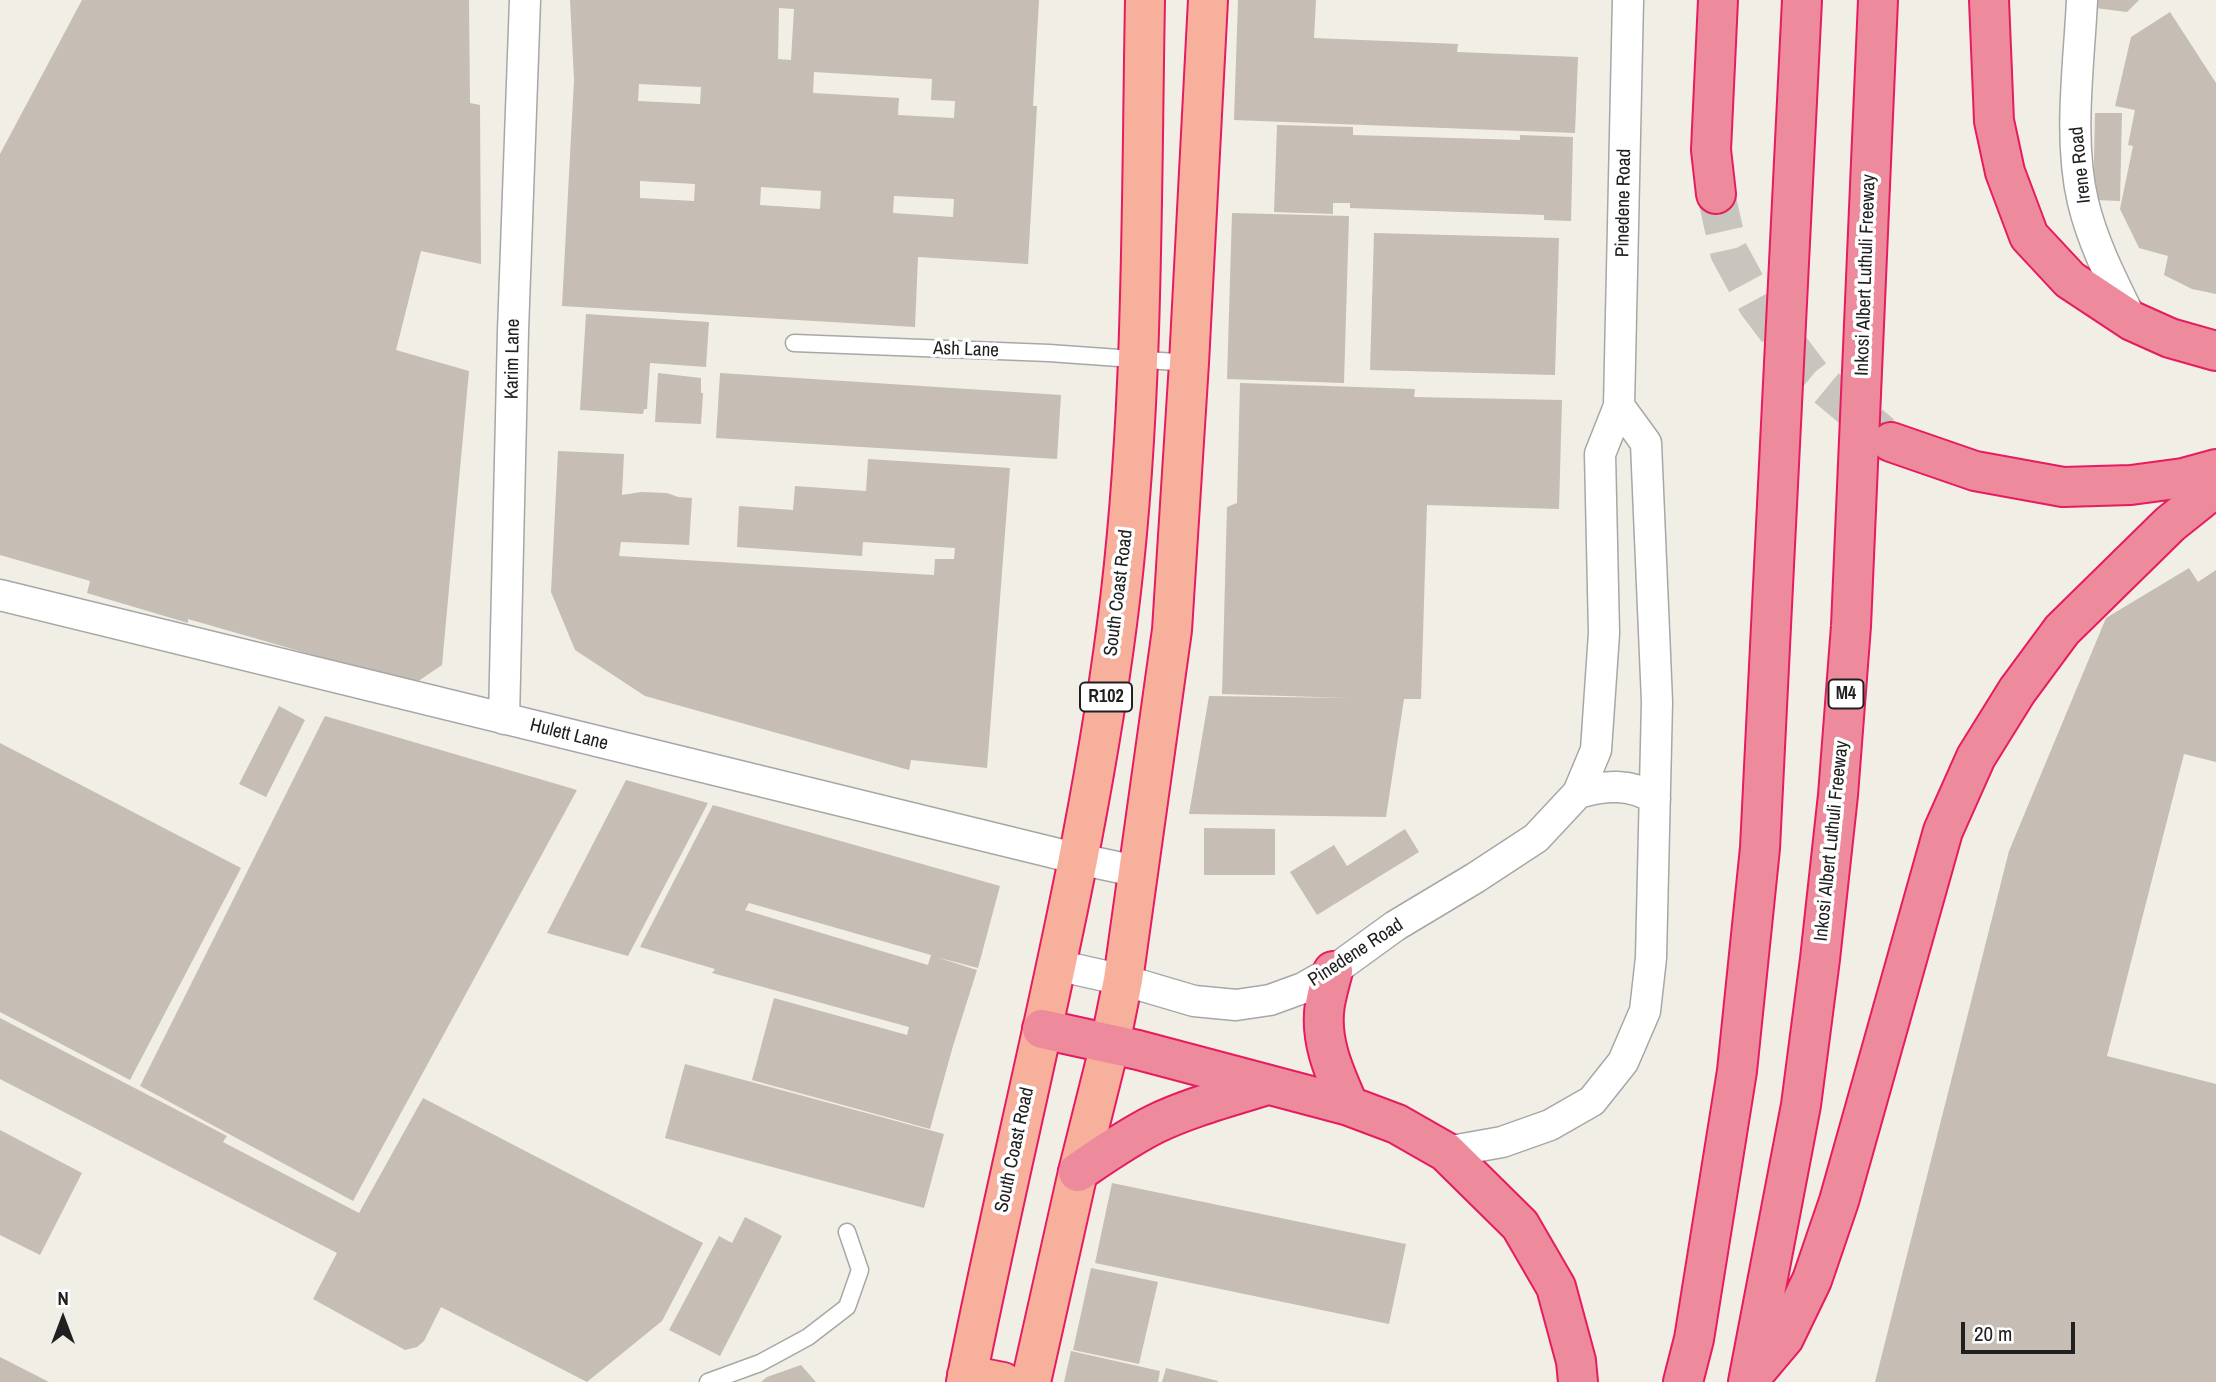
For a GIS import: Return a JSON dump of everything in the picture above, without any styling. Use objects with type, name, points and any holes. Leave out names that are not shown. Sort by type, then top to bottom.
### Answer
[{"type":"highway","name":"South Coast Road","points":[[978,1380],[1042,1029],[1079,859],[1117,623],[1130,497],[1138,360],[1145,0]]},
{"type":"highway","name":"R102","points":[[1031,1382],[1078,1172],[1111,1044],[1139,872],[1172,630],[1208,0]]},
{"type":"highway","points":[[1716,194],[1711,150],[1718,0]]},
{"type":"highway","points":[[1683,1382],[1694,1339],[1737,1071],[1760,848],[1802,0]]},
{"type":"highway","name":"Inkosi Albert Luthuli Freeway","points":[[1748,1381],[1801,1105],[1838,795],[1851,626],[1878,0]]},
{"type":"highway","points":[[1989,0],[1994,121],[2005,172],[2029,236],[2070,280],[2132,321],[2171,338],[2216,351]]},
{"type":"highway","points":[[1143,71],[1204,74]]},
{"type":"highway","points":[[1891,442],[1975,471],[2063,487],[2130,485],[2183,478],[2216,469]]},
{"type":"highway","points":[[1748,1381],[1784,1338],[1812,1280],[1839,1201],[1943,831],[1976,757],[2017,691],[2062,630],[2170,524],[2216,487]]},
{"type":"highway","points":[[1117,623],[1172,630]]},
{"type":"highway","points":[[1333,971],[1324,1005],[1324,1034],[1330,1062],[1349,1106]]},
{"type":"highway","points":[[1042,1029],[1111,1044],[1349,1106],[1397,1124],[1447,1152],[1520,1225],[1556,1287],[1576,1362],[1578,1382]]},
{"type":"highway","points":[[1078,1172],[1119,1143],[1158,1123],[1267,1085]]},
{"type":"street","name":"Karim Lane","points":[[504,719],[524,0]]},
{"type":"street","name":"Pinedene Road","points":[[1056,965],[1122,980],[1194,1001],[1236,1005],[1270,1000],[1303,988],[1333,971],[1395,926],[1536,838],[1578,793],[1596,750],[1601,700],[1604,634],[1600,454],[1619,406],[1628,0]]},
{"type":"street","name":"Irene Road","points":[[2082,0],[2075,144],[2083,201],[2099,253],[2132,321]]},
{"type":"street","points":[[1447,1152],[1502,1142],[1550,1125],[1591,1101],[1623,1062],[1645,1011],[1650,971],[1657,702],[1646,443],[1619,406]]},
{"type":"street","name":"Hulett Lane","points":[[0,595],[1139,872]]},
{"type":"street","points":[[1578,793],[1607,787],[1627,787],[1643,791],[1655,799]]},
{"type":"lane","name":"Ash Lane","points":[[794,343],[1049,353],[1189,363]]},
{"type":"lane","points":[[708,1382],[772,1357],[808,1337],[847,1307],[860,1270],[847,1232]]},
{"type":"building","points":[[82,0],[469,0],[470,103],[480,105],[481,264],[421,251],[396,350],[469,371],[442,665],[414,684],[87,593],[90,581],[0,555],[0,154]]},
{"type":"building","points":[[570,0],[1039,0],[1033,106],[1037,106],[1028,264],[918,257],[915,327],[562,306],[574,80]],"holes":[[[779,8],[794,9],[791,60],[778,59]],[[814,72],[932,79],[931,100],[955,101],[954,118],[898,115],[899,98],[813,93]],[[639,84],[701,87],[700,104],[638,101]],[[640,181],[695,184],[694,201],[640,198]],[[761,187],[821,191],[820,209],[760,205]],[[894,196],[954,199],[953,217],[893,213]]]},
{"type":"building","points":[[1238,0],[1316,0],[1314,38],[1458,44],[1457,52],[1578,57],[1575,133],[1234,120]]},
{"type":"building","points":[[2096,0],[2139,0],[2127,12],[2095,8]]},
{"type":"building","points":[[2170,12],[2216,83],[2216,294],[2192,289],[2164,275],[2168,256],[2139,248],[2120,209],[2133,146],[2128,145],[2135,110],[2115,106],[2131,37]]},
{"type":"building","points":[[2095,113],[2122,113],[2120,201],[2093,200]]},
{"type":"building","points":[[1277,125],[1353,127],[1353,135],[1520,140],[1520,135],[1573,137],[1571,221],[1544,220],[1544,215],[1350,208],[1350,203],[1333,203],[1333,214],[1274,212]]},
{"type":"building","points":[[1232,213],[1349,216],[1344,383],[1227,379]]},
{"type":"building","points":[[1374,233],[1559,238],[1555,375],[1370,370]]},
{"type":"building","points":[[586,314],[709,322],[706,367],[650,363],[647,409],[644,409],[643,414],[580,410]]},
{"type":"building","points":[[658,373],[701,378],[701,424],[655,422]]},
{"type":"building","points":[[720,373],[1061,395],[1057,459],[716,438]]},
{"type":"building","points":[[1240,383],[1415,389],[1414,397],[1562,400],[1559,509],[1427,505],[1421,699],[1404,699],[1386,817],[1189,814],[1209,696],[1349,698],[1222,694],[1227,507],[1237,503]]},
{"type":"building","points":[[558,451],[624,454],[622,495],[641,492],[667,493],[692,498],[689,545],[621,542],[619,556],[934,575],[935,559],[954,559],[955,548],[863,542],[862,556],[737,547],[739,506],[793,510],[795,486],[866,491],[868,459],[1010,468],[987,768],[911,760],[909,770],[645,696],[575,650],[551,592]]},
{"type":"building","points":[[2189,568],[2198,582],[2216,570],[2216,762],[2184,754],[2107,1056],[2216,1084],[2216,1382],[1875,1382],[2009,851],[2106,618]]},
{"type":"building","points":[[279,706],[305,720],[266,797],[239,784]]},
{"type":"building","points":[[325,716],[577,790],[353,1201],[140,1086]]},
{"type":"building","points":[[0,743],[241,868],[130,1080],[0,1012]]},
{"type":"building","points":[[626,780],[708,803],[628,956],[547,933]]},
{"type":"building","points":[[713,805],[1000,886],[978,968],[936,957],[977,970],[930,1129],[752,1080],[774,998],[907,1035],[909,1027],[712,973],[715,969],[640,947]],"holes":[[[749,903],[931,955],[928,965],[745,910]]]},
{"type":"building","points":[[1204,828],[1275,829],[1275,875],[1204,875]]},
{"type":"building","points":[[1405,829],[1419,852],[1317,915],[1290,872],[1334,845],[1347,866]]},
{"type":"building","points":[[0,1018],[227,1136],[223,1142],[359,1213],[423,1098],[703,1243],[662,1321],[587,1382],[441,1307],[424,1341],[417,1347],[405,1350],[313,1299],[337,1253],[0,1079]]},
{"type":"building","points":[[685,1064],[944,1134],[924,1208],[665,1138]]},
{"type":"building","points":[[0,1130],[82,1173],[40,1255],[0,1235]]},
{"type":"building","points":[[1112,1183],[1406,1244],[1389,1324],[1095,1263]]},
{"type":"building","points":[[745,1217],[782,1236],[720,1356],[669,1330],[719,1236],[732,1243]]},
{"type":"building","points":[[1091,1268],[1158,1282],[1139,1364],[1073,1350]]},
{"type":"building","points":[[1071,1351],[1160,1371],[1158,1382],[1064,1382]]},
{"type":"building","points":[[0,1357],[49,1382],[0,1382]]},
{"type":"building","points":[[801,1365],[816,1382],[761,1382],[767,1377]]},
{"type":"building","points":[[1166,1368],[1218,1381],[1218,1382],[1162,1382]]},
{"type":"tunnel","points":[[1716,194],[1729,252],[1757,304],[1811,375],[1882,434]]}]
